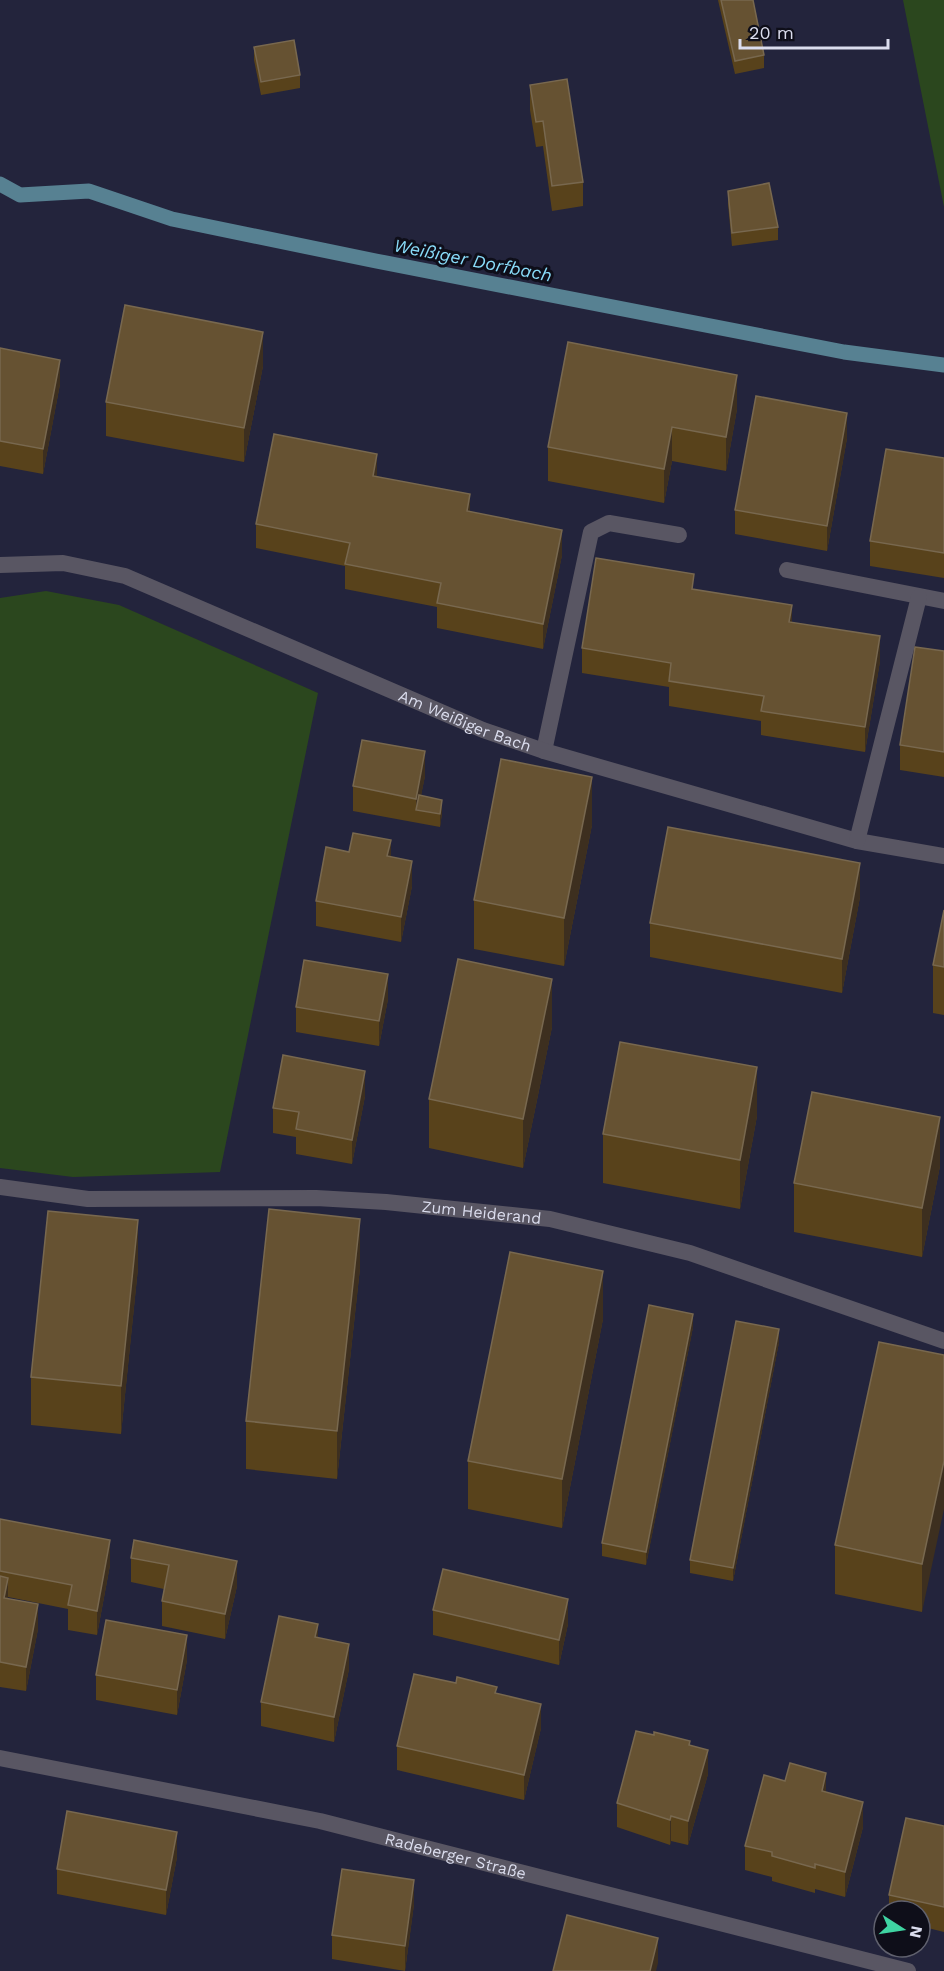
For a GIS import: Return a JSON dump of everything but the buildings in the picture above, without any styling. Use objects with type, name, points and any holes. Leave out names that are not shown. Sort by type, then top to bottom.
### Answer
[{"type":"street","points":[[544,751],[591,532],[609,523],[678,536]]},
{"type":"street","name":"Am Weißiger Bach","points":[[0,565],[63,563],[125,576],[483,730],[544,751],[856,841],[944,856]]},
{"type":"street","points":[[787,570],[944,601]]},
{"type":"street","points":[[856,841],[919,597]]},
{"type":"street","name":"Zum Heiderand","points":[[0,1186],[88,1199],[316,1198],[386,1202],[550,1219],[690,1252],[944,1341]]},
{"type":"street","name":"Radeberger Straße","points":[[0,1758],[320,1821],[908,1971]]},
{"type":"green space","points":[[903,0],[944,0],[944,207]]},
{"type":"green space","points":[[46,591],[119,605],[318,693],[220,1172],[73,1177],[0,1168],[0,598]]},
{"type":"waterway","name":"Weißiger Dorfbach","points":[[0,184],[20,195],[89,191],[172,219],[376,261],[844,352],[944,365]]}]
